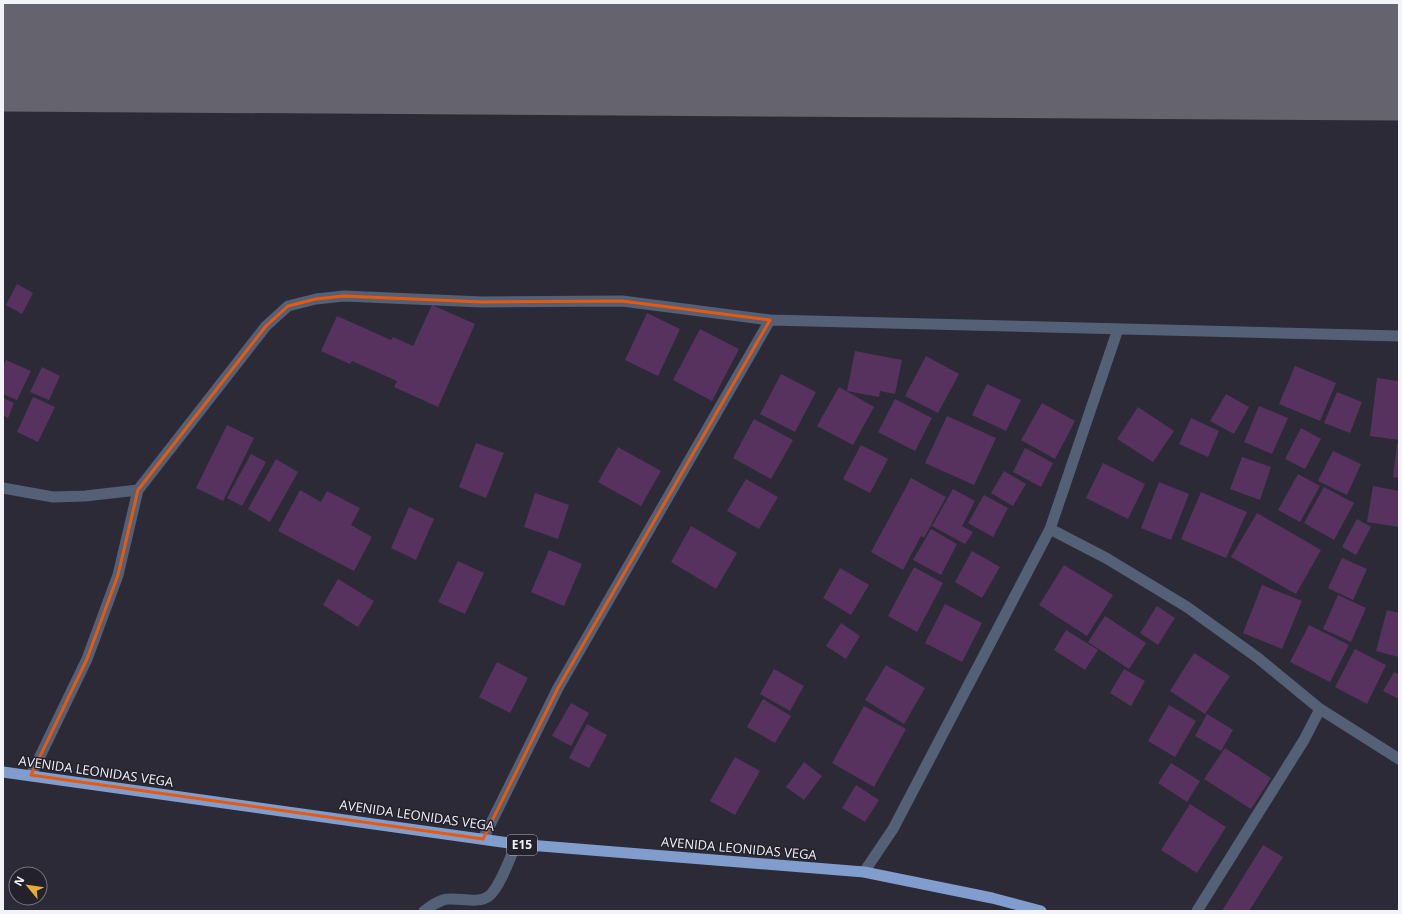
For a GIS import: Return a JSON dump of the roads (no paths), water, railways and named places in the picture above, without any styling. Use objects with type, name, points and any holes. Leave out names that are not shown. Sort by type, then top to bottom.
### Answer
[{"type":"highway","name":"AVENIDA LEONIDAS VEGA","points":[[3,772],[483,838],[516,844],[864,872],[992,898],[1041,911]]},
{"type":"street","points":[[30,775],[87,660],[118,575],[138,490],[266,326],[288,306],[316,299],[344,296],[482,302],[622,301],[770,320],[1399,336]]},
{"type":"street","points":[[483,838],[558,688],[770,320]]},
{"type":"street","points":[[864,872],[893,829],[1050,529],[1118,329]]},
{"type":"street","points":[[3,488],[53,498],[138,490]]},
{"type":"street","points":[[1050,529],[1106,558],[1187,607],[1258,658],[1320,709],[1399,759]]},
{"type":"street","points":[[1197,911],[1304,740],[1320,709]]},
{"type":"street","points":[[424,911],[434,904],[448,899],[478,900],[488,897],[494,891],[516,844]]}]
